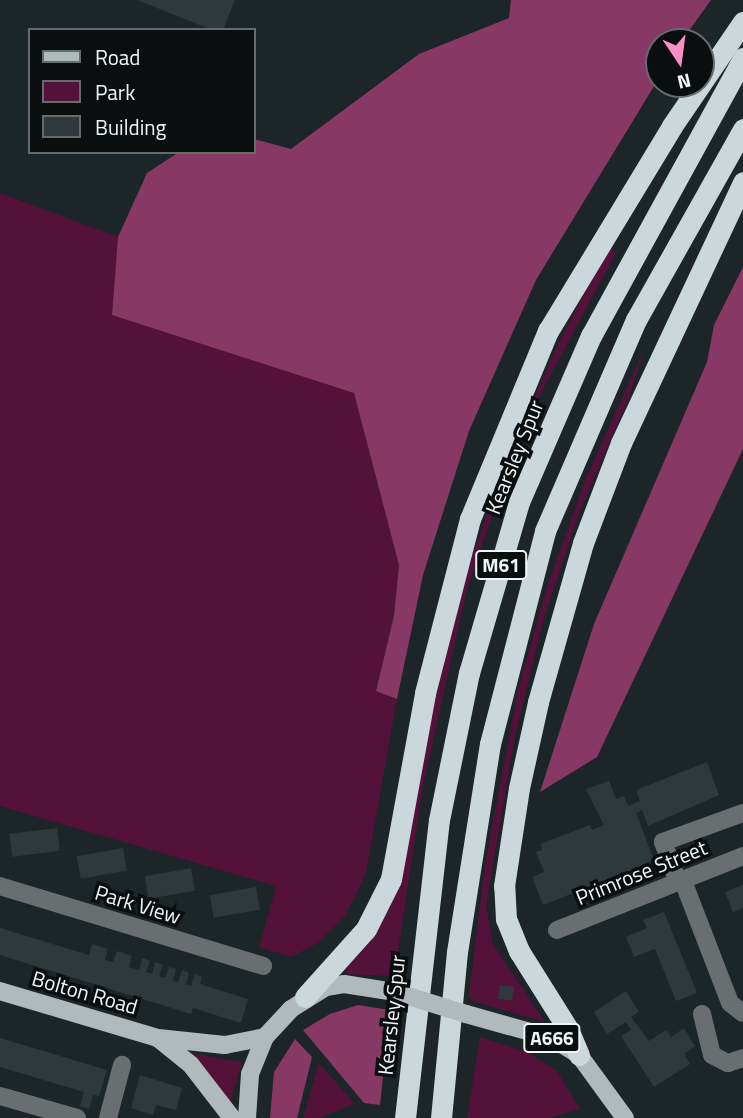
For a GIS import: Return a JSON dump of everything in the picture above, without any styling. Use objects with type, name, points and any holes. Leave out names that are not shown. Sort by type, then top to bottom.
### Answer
[{"type":"highway","name":"M61","points":[[305,998],[366,929],[391,879],[425,693],[470,519],[548,331],[672,127],[743,22]]},
{"type":"highway","name":"Kearsley Spur","points":[[405,1118],[439,820],[469,673],[519,502],[591,336],[743,58]]},
{"type":"highway","name":"M61","points":[[441,1118],[457,952],[490,744],[545,531],[636,320],[743,129]]},
{"type":"highway","points":[[579,1055],[519,951],[506,919],[504,886],[517,800],[541,688],[583,542],[621,443],[743,182]]},
{"type":"highway","points":[[706,264],[743,197]]},
{"type":"main road","name":"A666","points":[[247,1118],[250,1074],[265,1037],[305,998],[344,984],[395,992],[552,1038],[579,1055],[614,1110]]},
{"type":"main road","name":"Bolton Road","points":[[0,991],[158,1038],[225,1045],[265,1037]]},
{"type":"main road","name":"Bolton Road","points":[[158,1038],[191,1065],[232,1118]]},
{"type":"main road","points":[[614,1110],[625,1118]]},
{"type":"street","points":[[743,813],[663,842],[739,1005],[698,1015],[712,1055],[728,1063],[743,1058]]},
{"type":"street","name":"Primrose Street","points":[[556,930],[743,856]]},
{"type":"street","name":"Park View","points":[[0,886],[264,966]]},
{"type":"street","points":[[108,1118],[122,1065]]},
{"type":"street","points":[[0,1096],[77,1118]]},
{"type":"green space","points":[[0,193],[118,237],[112,315],[354,393],[399,565],[394,616],[376,691],[397,699],[366,873],[346,915],[318,943],[291,957],[259,947],[276,886],[0,806]]},
{"type":"green space","points":[[609,247],[616,253],[542,391],[505,477],[467,589],[423,786],[395,971],[390,976],[347,974],[346,968],[383,916],[462,588],[501,472],[559,342]]},
{"type":"green space","points":[[644,350],[630,395],[580,511],[544,618],[515,736],[486,906],[493,944],[545,1022],[472,1001],[469,994],[485,864],[518,690],[546,590],[585,480]]},
{"type":"green space","points":[[480,1037],[527,1052],[557,1071],[580,1109],[550,1118],[467,1118]]},
{"type":"green space","points":[[189,1053],[242,1062],[231,1101],[226,1101]]},
{"type":"green space","points":[[319,1063],[355,1104],[318,1118],[303,1118]]},
{"type":"shaded area","points":[[511,0],[711,0],[691,28],[645,28],[647,98],[536,280],[469,431],[423,575],[397,699],[376,691],[394,616],[399,565],[354,393],[112,315],[118,237],[147,173],[176,154],[256,154],[256,140],[291,149],[419,54],[509,18]]},
{"type":"shaded area","points":[[743,267],[743,449],[597,757],[540,792],[594,624],[707,362],[714,325]]},
{"type":"shaded area","points":[[358,1005],[390,1010],[380,1105],[364,1103],[303,1030],[330,1014]]},
{"type":"shaded area","points":[[295,1039],[312,1057],[297,1118],[270,1118],[274,1072]]},
{"type":"building","points":[[137,0],[235,0],[224,28],[207,28]]},
{"type":"building","points":[[707,762],[719,795],[648,826],[642,810],[636,813],[654,860],[647,863],[651,873],[625,883],[621,874],[543,905],[532,877],[544,872],[536,852],[542,850],[540,844],[590,825],[592,830],[604,825],[586,789],[609,781],[616,799],[624,796],[628,806],[640,801],[636,790]]},
{"type":"building","points":[[57,828],[60,851],[12,857],[9,834]]},
{"type":"building","points":[[123,848],[127,871],[81,879],[77,856]]},
{"type":"building","points":[[191,868],[195,891],[149,899],[145,876]]},
{"type":"building","points":[[743,885],[743,908],[733,912],[725,892]]},
{"type":"building","points":[[256,887],[260,910],[214,918],[210,895]]},
{"type":"building","points":[[664,912],[697,993],[676,1001],[655,949],[634,957],[626,937],[647,928],[643,920]]},
{"type":"building","points":[[0,928],[89,955],[92,944],[108,949],[105,960],[113,962],[117,951],[132,956],[129,967],[139,970],[142,958],[150,961],[146,972],[152,974],[155,962],[163,965],[159,976],[165,978],[169,967],[176,969],[173,981],[178,982],[182,970],[189,973],[186,984],[191,986],[195,974],[202,977],[200,984],[248,999],[241,1023],[193,1008],[191,1014],[0,955]]},
{"type":"building","points":[[500,985],[514,987],[512,1001],[498,999]]},
{"type":"building","points":[[626,991],[639,1012],[631,1017],[649,1041],[666,1030],[671,1037],[684,1028],[695,1046],[684,1054],[690,1064],[654,1087],[621,1036],[631,1030],[626,1022],[607,1034],[594,1012]]},
{"type":"building","points":[[0,1038],[107,1070],[99,1096],[93,1095],[89,1109],[80,1106],[84,1092],[0,1067]]},
{"type":"building","points":[[140,1075],[182,1088],[176,1110],[156,1105],[153,1115],[131,1108]]}]
